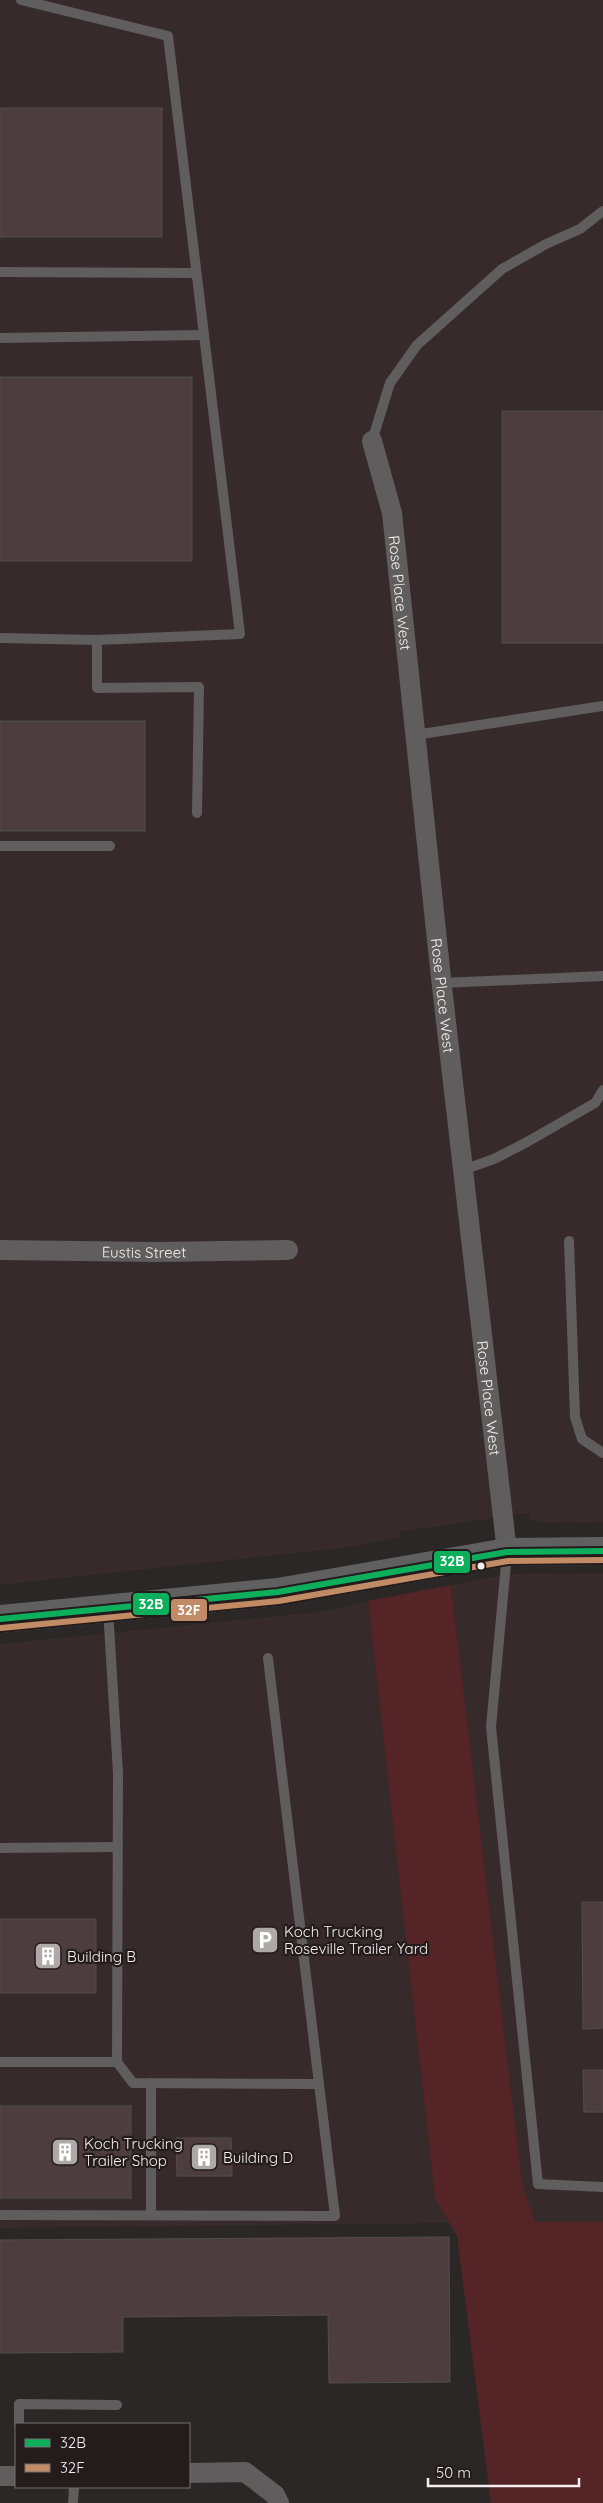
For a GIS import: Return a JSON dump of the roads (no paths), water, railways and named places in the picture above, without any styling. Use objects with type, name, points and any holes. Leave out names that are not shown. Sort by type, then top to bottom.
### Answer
[{"type":"street","name":"Rose Place West","points":[[372,441],[392,513],[442,983],[507,1552]]},
{"type":"street","name":"Eustis Street","points":[[0,1250],[156,1252],[288,1250]]},
{"type":"street","points":[[0,1619],[278,1592],[507,1552],[603,1552]]},
{"type":"street","points":[[190,2473],[245,2472],[275,2495],[279,2503]]},
{"type":"street","points":[[0,2476],[15,2476]]},
{"type":"lane","points":[[0,638],[97,640],[240,634],[168,36],[22,0]]},
{"type":"lane","points":[[372,441],[390,383],[418,345],[502,269],[546,244],[580,229],[603,211]]},
{"type":"lane","points":[[0,272],[196,272]]},
{"type":"lane","points":[[0,338],[204,335]]},
{"type":"lane","points":[[97,640],[97,688],[199,687],[197,813]]},
{"type":"lane","points":[[416,735],[603,706]]},
{"type":"lane","points":[[0,846],[110,846]]},
{"type":"lane","points":[[442,983],[603,976]]},
{"type":"lane","points":[[463,1170],[527,1142],[595,1103],[603,1090]]},
{"type":"lane","points":[[569,1241],[575,1417],[582,1439],[603,1452]]},
{"type":"lane","points":[[507,1552],[491,1727],[538,2184],[603,2187]]},
{"type":"lane","points":[[108,1609],[118,1773],[117,2062],[133,2083],[319,2084]]},
{"type":"lane","points":[[0,2215],[335,2216],[268,1658]]},
{"type":"lane","points":[[0,1848],[118,1847]]},
{"type":"lane","points":[[0,2062],[117,2062]]},
{"type":"lane","points":[[151,2083],[151,2215]]},
{"type":"lane","points":[[19,2423],[19,2404],[117,2405]]},
{"type":"lane","points":[[73,2503],[74,2488]]},
{"type":"place","name":"Koch Trucking Roseville Trailer Yard","points":[[265,1940]]},
{"type":"place","name":"Building B","points":[[48,1956]]},
{"type":"place","name":"Koch Trucking Trailer Shop","points":[[65,2152]]},
{"type":"place","name":"Building D","points":[[204,2157]]}]
